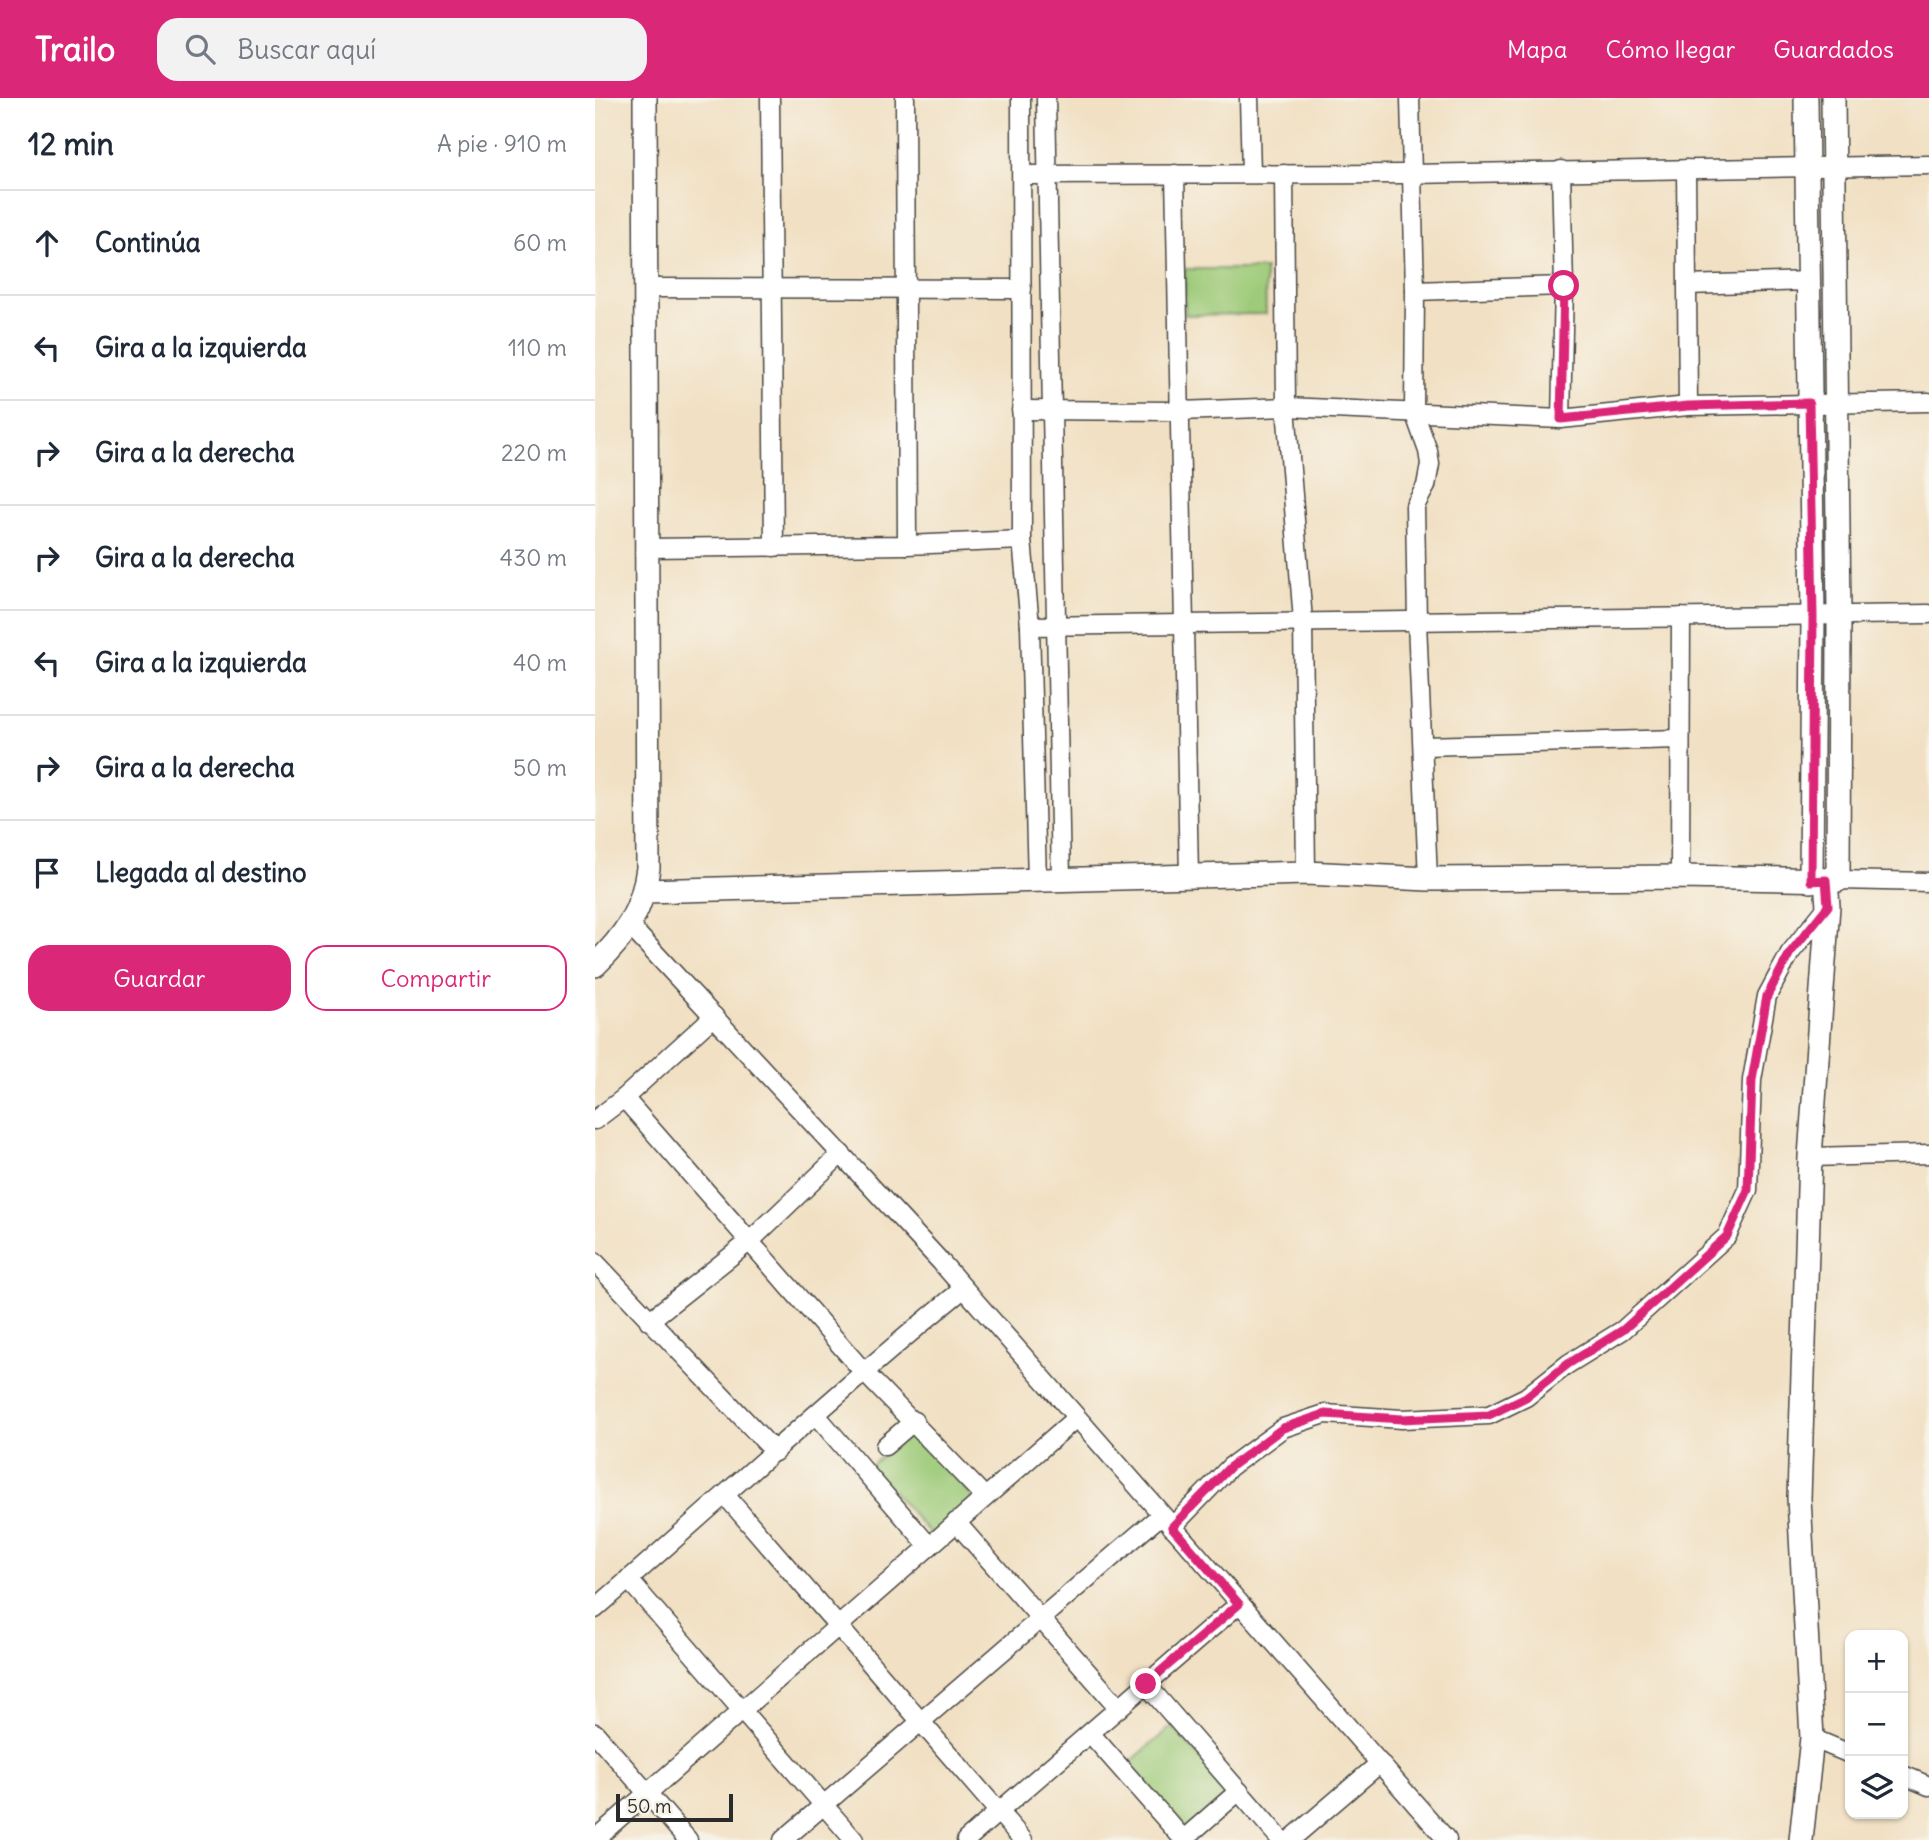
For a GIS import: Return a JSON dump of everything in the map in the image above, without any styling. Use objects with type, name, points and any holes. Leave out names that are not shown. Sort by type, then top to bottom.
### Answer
[{"type":"street","points":[[595,965],[629,925],[645,891],[649,845],[645,98]]},
{"type":"street","points":[[770,98],[774,547]]},
{"type":"street","points":[[905,98],[907,545]]},
{"type":"street","points":[[1021,98],[1022,540],[1030,626],[1037,881]]},
{"type":"street","points":[[1046,98],[1061,880]]},
{"type":"street","points":[[1249,98],[1251,173]]},
{"type":"street","points":[[1410,98],[1415,291],[1414,412],[1430,464],[1426,486],[1415,506],[1428,879]]},
{"type":"street","points":[[1801,1840],[1812,1738],[1799,1498],[1810,1157],[1828,906],[1813,616],[1806,98]]},
{"type":"street","points":[[1825,881],[1839,615],[1833,98]]},
{"type":"street","points":[[1022,175],[1411,174],[1929,165]]},
{"type":"street","points":[[1686,169],[1688,406]]},
{"type":"street","points":[[1561,170],[1564,286],[1561,419]]},
{"type":"street","points":[[1175,174],[1189,876]]},
{"type":"street","points":[[1285,174],[1286,407],[1303,621],[1306,873]]},
{"type":"street","points":[[1687,285],[1808,281]]},
{"type":"street","points":[[1415,291],[1564,286]]},
{"type":"street","points":[[646,288],[1022,289]]},
{"type":"street","points":[[1021,410],[1180,411],[1286,407],[1561,419],[1688,406],[1929,402]]},
{"type":"street","points":[[648,548],[907,545],[1022,540]]},
{"type":"street","points":[[1030,626],[1929,614]]},
{"type":"street","points":[[1680,877],[1681,617]]},
{"type":"street","points":[[1423,746],[1680,739]]},
{"type":"street","points":[[645,891],[1306,873],[1428,879],[1680,877],[1929,882]]},
{"type":"street","points":[[783,1840],[1041,1619],[1230,1467],[1283,1428],[1325,1414],[1402,1419],[1489,1415],[1526,1397],[1568,1364],[1623,1330],[1727,1236],[1748,1190],[1752,1080],[1767,996],[1790,953],[1828,906]]},
{"type":"street","points":[[629,925],[941,1262],[1447,1840]]},
{"type":"street","points":[[595,1120],[624,1098],[714,1016]]},
{"type":"street","points":[[624,1098],[863,1371],[985,1497]]},
{"type":"street","points":[[649,1321],[750,1241],[841,1154]]},
{"type":"street","points":[[1810,1157],[1929,1154]]},
{"type":"street","points":[[595,1262],[775,1452]]},
{"type":"street","points":[[595,1609],[775,1452],[863,1371],[963,1289]]},
{"type":"street","points":[[816,1415],[929,1546]]},
{"type":"street","points":[[595,1839],[1076,1418]]},
{"type":"street","points":[[885,1446],[913,1420]]},
{"type":"street","points":[[725,1495],[1023,1840]]},
{"type":"street","points":[[956,1522],[1119,1708]]},
{"type":"street","points":[[628,1580],[854,1840]]},
{"type":"street","points":[[966,1840],[1239,1604]]},
{"type":"street","points":[[1146,1684],[1281,1840]]},
{"type":"street","points":[[1090,1732],[1184,1840],[1238,1791]]},
{"type":"street","points":[[595,1733],[688,1840]]},
{"type":"street","points":[[1812,1738],[1845,1752]]},
{"type":"street","points":[[1290,1840],[1380,1763]]},
{"type":"street","points":[[1908,1777],[1929,1786]]},
{"type":"green space","points":[[1185,269],[1265,269],[1266,314],[1185,315]]},
{"type":"green space","points":[[914,1428],[974,1499],[933,1537],[870,1466]]},
{"type":"green space","points":[[1172,1726],[1230,1792],[1184,1831],[1128,1764]]},
{"type":"route","points":[[1146,1684],[1239,1604],[1172,1527],[1230,1467],[1283,1428],[1325,1414],[1402,1419],[1489,1415],[1526,1397],[1568,1364],[1623,1330],[1727,1236],[1748,1190],[1752,1080],[1767,996],[1790,953],[1828,906],[1826,880],[1811,881],[1813,616],[1809,403],[1653,408],[1561,419],[1564,286]]}]
